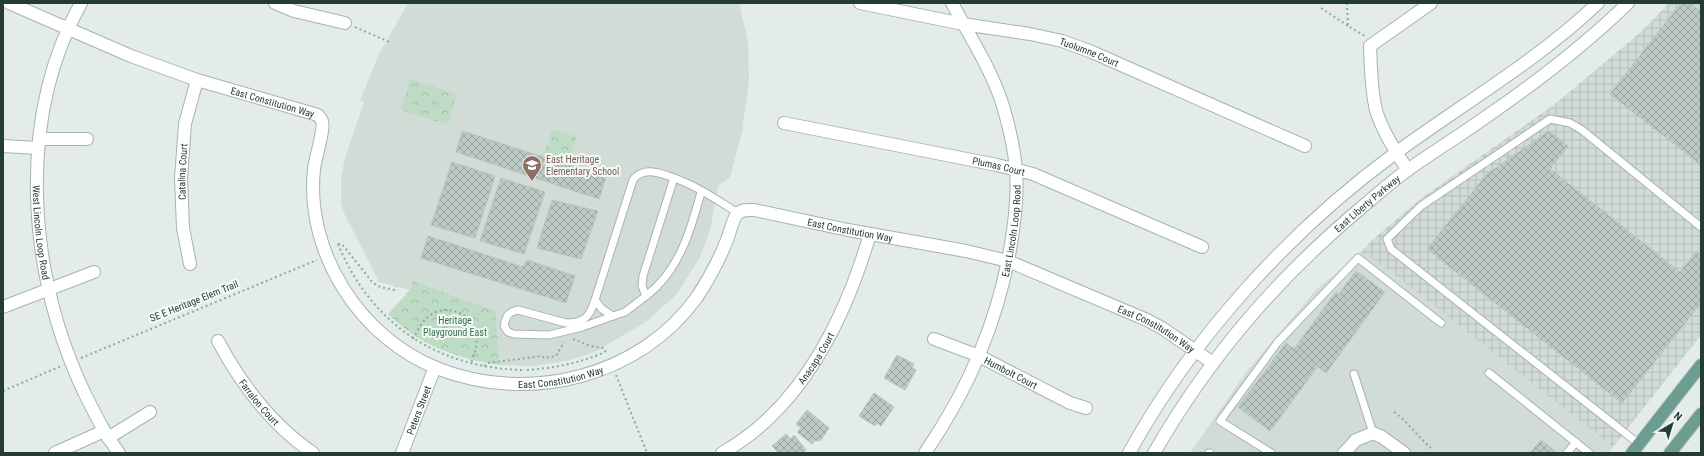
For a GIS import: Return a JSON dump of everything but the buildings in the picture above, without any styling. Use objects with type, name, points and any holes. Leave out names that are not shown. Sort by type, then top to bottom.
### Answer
[{"type":"main road","points":[[1635,448],[1701,365]]},
{"type":"main road","points":[[1670,453],[1700,417]]},
{"type":"street","name":"East Constitution Way","points":[[9,3],[131,56],[197,80],[318,115],[322,121],[323,128],[314,170],[315,211],[327,255],[336,276],[351,300],[378,331],[404,350],[435,368],[468,378],[490,382],[524,384],[549,383],[578,377],[605,368],[625,358],[655,339],[677,320],[692,302],[712,271],[738,213],[745,210],[754,210],[870,234],[966,251],[1008,261],[1147,320],[1213,363]]},
{"type":"street","name":"West Lincoln Loop Road","points":[[81,3],[60,45],[51,77],[39,143],[38,200],[40,243],[49,289],[60,330],[71,362],[106,434],[119,453]]},
{"type":"street","points":[[275,3],[294,11],[345,22]]},
{"type":"street","name":"Tuolumne Court","points":[[860,3],[963,24],[1030,34],[1062,41],[1092,52],[1305,146]]},
{"type":"street","name":"East Lincoln Loop Road","points":[[925,453],[952,411],[979,356],[992,323],[1005,276],[1014,222],[1016,169],[1008,126],[998,92],[952,3]]},
{"type":"street","points":[[1408,170],[1396,153],[1376,111],[1371,80],[1370,46],[1431,3]]},
{"type":"street","name":"East Liberty Parkway","points":[[1128,453],[1165,394],[1196,351],[1233,305],[1296,238],[1357,184],[1396,153],[1539,54],[1598,3]]},
{"type":"street","name":"East Liberty Parkway","points":[[1154,453],[1179,410],[1213,363],[1246,320],[1291,270],[1345,221],[1408,170],[1484,119],[1553,68],[1628,3]]},
{"type":"street","name":"Catalina Court","points":[[190,264],[183,228],[181,178],[184,124],[197,80]]},
{"type":"street","name":"Plumas Court","points":[[784,123],[1016,169],[1033,174],[1057,183],[1202,247]]},
{"type":"street","points":[[3,146],[87,139]]},
{"type":"street","name":"Anacapa Court","points":[[722,453],[744,440],[763,424],[786,400],[805,376],[824,346],[844,308],[870,234]]},
{"type":"street","points":[[3,307],[94,272]]},
{"type":"street","name":"Humbolt Court","points":[[934,339],[979,356],[1070,403],[1086,408]]},
{"type":"street","name":"Farralon Court","points":[[218,341],[232,368],[252,395],[287,432],[313,453]]},
{"type":"street","name":"Peters Street","points":[[402,453],[435,368]]},
{"type":"street","points":[[55,453],[106,434],[150,412]]},
{"type":"street","points":[[1344,453],[1356,440],[1373,433],[1382,437],[1404,453]]},
{"type":"lane","points":[[1635,448],[1391,250],[1387,239],[1421,206],[1550,119],[1570,123],[1582,130],[1701,227]]},
{"type":"lane","points":[[701,192],[695,216],[682,252],[674,266],[654,290],[626,312],[582,327],[549,335],[514,334],[508,332],[504,326],[505,318],[511,311],[518,310],[566,324],[582,320],[590,314],[633,180],[640,173],[647,171],[693,185],[701,192],[738,213]]},
{"type":"lane","points":[[646,296],[642,286],[643,276],[674,178]]},
{"type":"lane","points":[[1271,453],[1220,421],[1277,343],[1358,258],[1441,323]]},
{"type":"lane","points":[[595,300],[602,309],[613,316]]},
{"type":"lane","points":[[1488,373],[1589,453]]},
{"type":"lane","points":[[1354,374],[1373,433]]},
{"type":"lane","points":[[1567,453],[1576,442]]},
{"type":"path","points":[[1347,3],[1348,26]]},
{"type":"path","points":[[1321,8],[1376,42]]},
{"type":"path","points":[[345,22],[389,42]]},
{"type":"path","points":[[396,286],[394,290],[373,284],[342,244],[338,244],[356,280],[376,307],[395,326],[414,339],[445,356],[484,366],[512,370],[545,368],[577,363],[606,352],[604,348],[590,346],[572,338]]},
{"type":"path","name":"SE E Heritage Elem Trail","points":[[83,357],[312,262]]},
{"type":"path","points":[[414,339],[420,327],[432,314],[441,310],[451,310],[460,313],[467,317],[476,331],[476,351],[471,363]]},
{"type":"path","points":[[484,366],[488,363],[542,356],[544,358],[556,356],[565,339]]},
{"type":"path","points":[[3,391],[60,367]]},
{"type":"path","points":[[618,379],[647,453]]},
{"type":"path","points":[[1394,412],[1401,417],[1420,439],[1431,448]]},
{"type":"shaded area","name":"East Heritage Elementary School","points":[[408,3],[739,3],[748,41],[749,80],[742,132],[730,177],[718,186],[710,231],[699,259],[677,294],[646,322],[595,352],[567,361],[533,366],[499,365],[496,311],[413,281],[410,290],[379,282],[343,211],[341,201],[341,177],[345,158],[364,102],[360,101],[378,56]]},
{"type":"shaded area","points":[[1669,3],[1701,3],[1701,335],[1613,447],[1391,272],[1361,252],[1371,241],[1423,197],[1555,104],[1641,32]]},
{"type":"shaded area","points":[[1361,252],[1391,272],[1613,447],[1608,453],[1190,453],[1247,371],[1317,289]]},
{"type":"green space","points":[[410,79],[457,94],[448,125],[401,110]]},
{"type":"green space","points":[[552,129],[577,137],[568,161],[544,154]]},
{"type":"green space","name":"Heritage Playground East","points":[[413,281],[496,311],[499,365],[467,358],[439,349],[413,335],[388,314],[410,290]]},
{"type":"place","name":"East Heritage Elementary School","points":[[532,182]]}]
